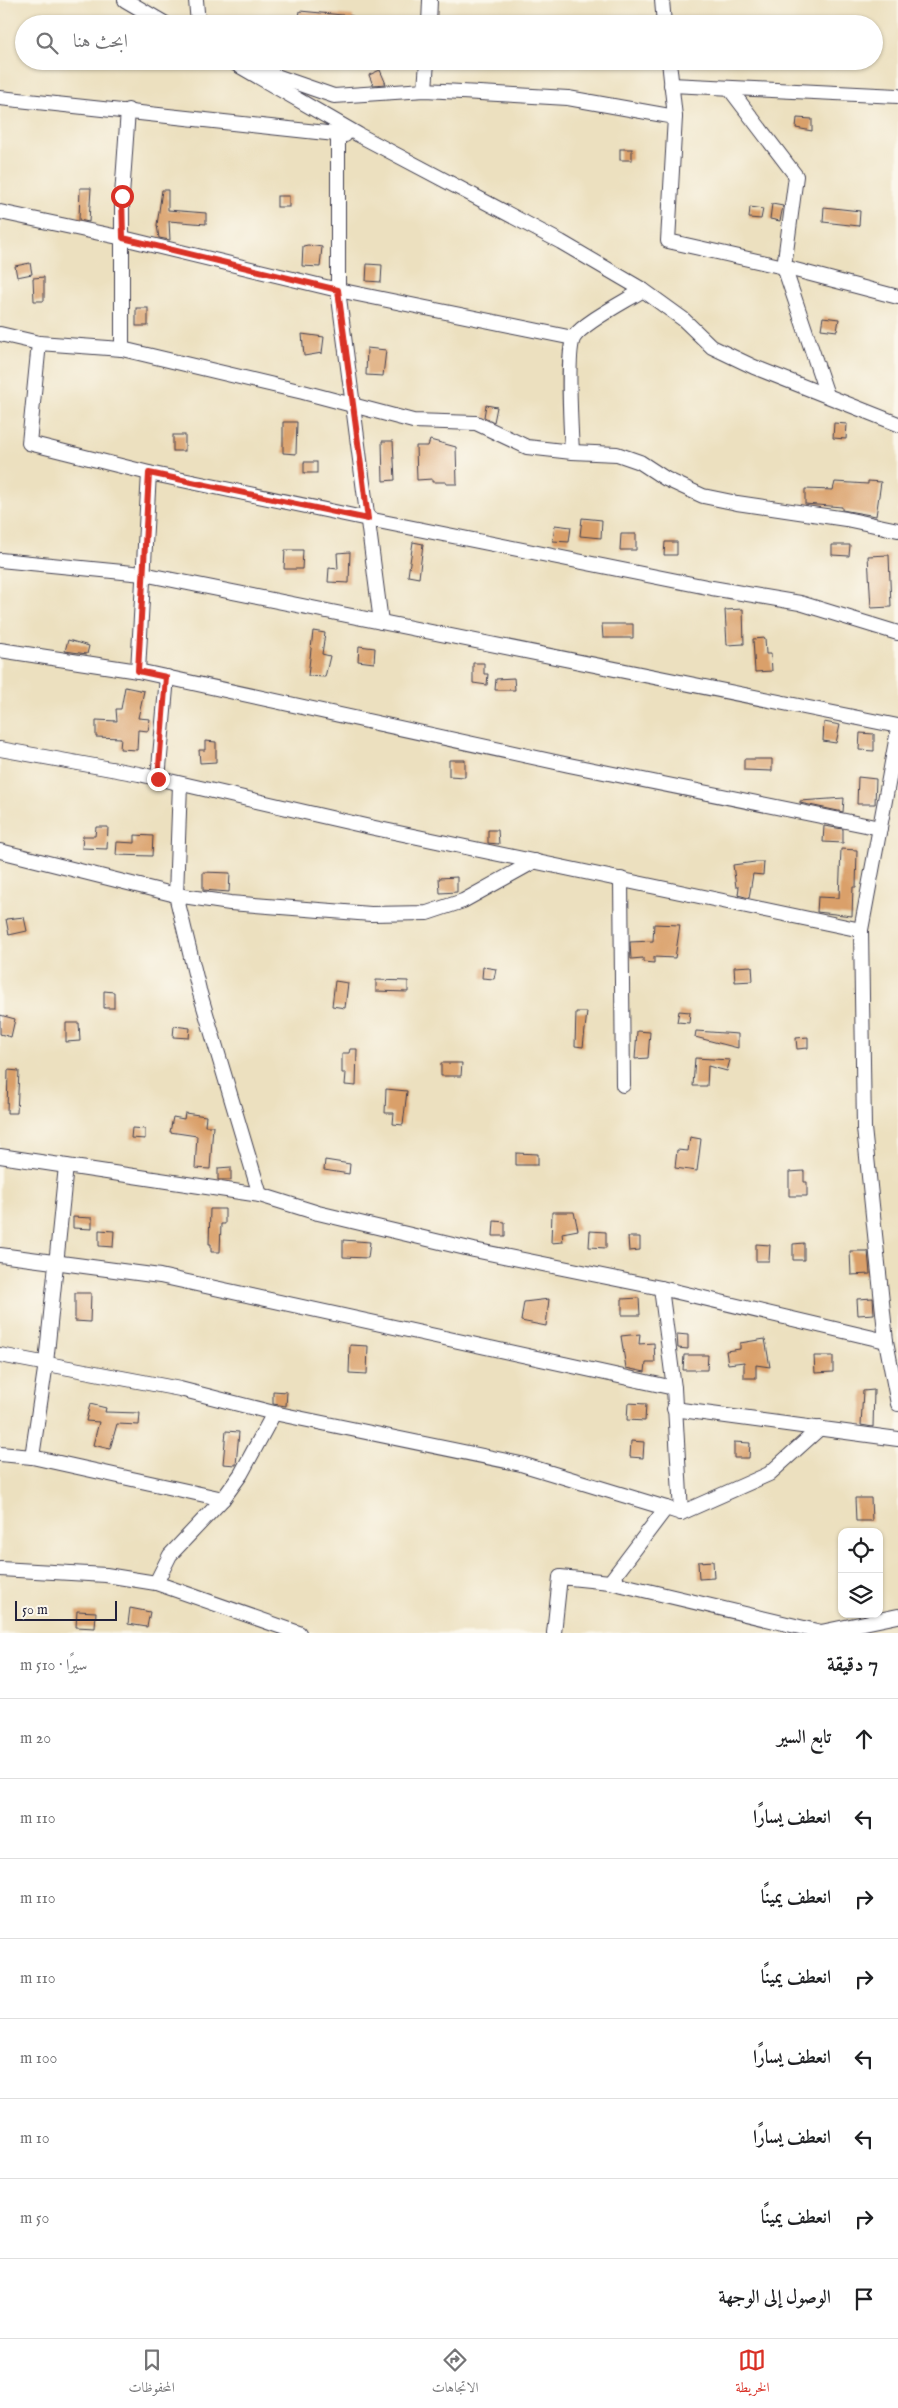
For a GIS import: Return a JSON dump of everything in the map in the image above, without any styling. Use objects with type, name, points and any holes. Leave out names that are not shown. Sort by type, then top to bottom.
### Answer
[{"type":"street","points":[[125,0],[151,15]]},
{"type":"street","points":[[196,0],[197,15]]},
{"type":"street","points":[[429,15],[430,0]]},
{"type":"street","points":[[662,0],[663,15]]},
{"type":"street","points":[[248,70],[359,134],[561,242],[643,290],[683,319],[712,347],[754,367],[898,424]]},
{"type":"street","points":[[258,70],[334,96],[425,90],[568,98],[675,118]]},
{"type":"street","points":[[425,90],[426,70]]},
{"type":"street","points":[[670,70],[675,118],[668,241],[784,267],[898,296]]},
{"type":"street","points":[[672,85],[898,96]]},
{"type":"street","points":[[729,88],[796,176],[784,267],[827,395]]},
{"type":"street","points":[[0,98],[128,110],[338,134],[359,134]]},
{"type":"street","points":[[122,349],[122,196],[128,110]]},
{"type":"street","points":[[338,134],[338,290],[380,622]]},
{"type":"street","points":[[0,212],[123,238],[338,290],[573,338]]},
{"type":"street","points":[[572,452],[570,355],[573,338],[586,326],[643,290]]},
{"type":"street","points":[[0,334],[39,343],[122,349],[413,421],[476,423],[527,447],[617,454],[640,462],[666,479],[703,496],[737,503],[846,519],[898,530]]},
{"type":"street","points":[[39,343],[29,443],[149,473],[368,519],[712,588],[800,603],[898,633]]},
{"type":"street","points":[[138,671],[149,473]]},
{"type":"street","points":[[0,560],[143,574],[898,726]]},
{"type":"street","points":[[0,650],[138,671],[560,763],[880,828]]},
{"type":"street","points":[[158,779],[166,677]]},
{"type":"street","points":[[898,730],[861,930],[864,1128],[886,1341],[898,1404]]},
{"type":"street","points":[[0,749],[158,779],[861,930]]},
{"type":"street","points":[[180,784],[176,895],[199,990],[260,1195]]},
{"type":"street","points":[[0,851],[176,895],[230,903],[371,914],[427,913],[463,902],[535,861]]},
{"type":"street","points":[[621,879],[623,1085]]},
{"type":"street","points":[[0,1156],[260,1195],[318,1213],[474,1250],[661,1288],[886,1341]]},
{"type":"street","points":[[32,1457],[46,1363],[66,1166]]},
{"type":"street","points":[[0,1256],[160,1276],[674,1388]]},
{"type":"street","points":[[661,1288],[674,1388],[681,1513]]},
{"type":"street","points":[[0,1355],[180,1389],[274,1413],[522,1464],[681,1513],[768,1474],[820,1428]]},
{"type":"street","points":[[674,1410],[898,1439]]},
{"type":"street","points":[[156,1583],[170,1555],[224,1499],[241,1474],[274,1413]]},
{"type":"street","points":[[0,1454],[32,1457],[224,1499]]},
{"type":"street","points":[[610,1582],[666,1508]]},
{"type":"street","points":[[0,1569],[106,1575],[156,1583],[299,1633]]},
{"type":"street","points":[[554,1633],[560,1577],[610,1582],[820,1632],[898,1616]]},
{"type":"building","points":[[300,11],[342,15],[299,15]]},
{"type":"building","points":[[380,70],[386,84],[373,85],[369,75]]},
{"type":"building","points":[[797,118],[812,119],[812,131],[796,128]]},
{"type":"building","points":[[620,149],[632,149],[632,160],[620,160]]},
{"type":"building","points":[[80,188],[91,188],[89,222],[79,220]]},
{"type":"building","points":[[162,190],[168,190],[168,210],[206,213],[206,224],[169,221],[170,240],[159,238],[157,225]]},
{"type":"building","points":[[277,196],[289,196],[289,207],[277,207]]},
{"type":"building","points":[[772,204],[783,206],[780,221],[770,219]]},
{"type":"building","points":[[750,207],[763,209],[761,219],[749,218]]},
{"type":"building","points":[[824,207],[860,211],[859,226],[823,222]]},
{"type":"building","points":[[303,246],[322,247],[320,267],[302,266]]},
{"type":"building","points":[[30,263],[32,274],[17,277],[15,266]]},
{"type":"building","points":[[367,264],[382,265],[381,282],[366,281]]},
{"type":"building","points":[[44,277],[44,301],[34,301],[33,278]]},
{"type":"building","points":[[136,308],[148,308],[148,326],[136,326]]},
{"type":"building","points":[[823,317],[839,319],[837,331],[821,329]]},
{"type":"building","points":[[302,334],[324,337],[322,353],[304,356]]},
{"type":"building","points":[[367,348],[386,350],[383,376],[366,375]]},
{"type":"building","points":[[486,405],[497,407],[494,422],[484,417]]},
{"type":"building","points":[[283,422],[297,422],[296,454],[283,453]]},
{"type":"building","points":[[834,423],[847,424],[846,439],[833,438]]},
{"type":"building","points":[[173,435],[185,435],[185,451],[173,451]]},
{"type":"building","points":[[430,440],[456,447],[457,484],[432,482],[432,479],[417,480],[416,446],[428,446]]},
{"type":"building","points":[[382,441],[393,441],[395,480],[383,481]]},
{"type":"building","points":[[304,462],[317,462],[317,473],[304,473]]},
{"type":"building","points":[[868,481],[881,482],[876,516],[842,510],[842,507],[805,504],[805,489],[833,490],[835,482],[868,484]]},
{"type":"building","points":[[582,518],[602,520],[601,538],[580,536]]},
{"type":"building","points":[[555,525],[571,527],[569,542],[553,541]]},
{"type":"building","points":[[621,534],[636,534],[636,550],[620,550]]},
{"type":"building","points":[[413,542],[423,544],[419,578],[408,576]]},
{"type":"building","points":[[665,542],[677,542],[677,555],[664,555]]},
{"type":"building","points":[[832,545],[850,545],[849,556],[832,555]]},
{"type":"building","points":[[285,550],[303,550],[302,569],[284,569]]},
{"type":"building","points":[[350,552],[349,583],[328,582],[329,568],[338,569],[337,553]]},
{"type":"building","points":[[889,555],[891,607],[871,608],[868,556]]},
{"type":"building","points":[[743,609],[744,644],[727,645],[725,610]]},
{"type":"building","points":[[602,624],[633,624],[633,638],[603,638]]},
{"type":"building","points":[[313,631],[325,633],[322,654],[330,656],[325,677],[308,676]]},
{"type":"building","points":[[765,638],[766,654],[771,654],[772,671],[755,672],[753,639]]},
{"type":"building","points":[[68,640],[89,646],[87,654],[65,651]]},
{"type":"building","points":[[359,646],[375,648],[374,663],[358,661]]},
{"type":"building","points":[[473,663],[484,663],[484,674],[488,674],[487,685],[473,683]]},
{"type":"building","points":[[514,678],[515,690],[495,690],[496,679]]},
{"type":"building","points":[[125,687],[144,691],[138,718],[150,719],[148,731],[138,730],[137,750],[120,749],[121,738],[96,737],[96,720],[117,721],[116,709],[121,709]]},
{"type":"building","points":[[824,722],[840,725],[836,743],[823,741]]},
{"type":"building","points":[[860,733],[874,734],[874,751],[859,750]]},
{"type":"building","points":[[205,741],[216,742],[216,762],[200,763],[199,750],[205,750]]},
{"type":"building","points":[[744,759],[772,759],[772,771],[744,770]]},
{"type":"building","points":[[449,760],[465,760],[465,777],[449,776]]},
{"type":"building","points":[[858,777],[876,779],[875,804],[857,804]]},
{"type":"building","points":[[844,798],[843,812],[800,803],[800,801]]},
{"type":"building","points":[[824,826],[843,829],[843,843],[823,842]]},
{"type":"building","points":[[96,827],[108,827],[107,849],[82,848],[83,836],[95,836]]},
{"type":"building","points":[[488,830],[498,830],[499,844],[488,843]]},
{"type":"building","points":[[135,835],[153,836],[152,856],[116,855],[117,842],[135,843]]},
{"type":"building","points":[[841,849],[857,850],[856,887],[853,887],[852,916],[817,912],[818,897],[839,898]]},
{"type":"building","points":[[764,862],[763,875],[753,874],[749,898],[738,895],[739,887],[736,887],[733,865]]},
{"type":"building","points":[[203,872],[230,873],[229,892],[203,890]]},
{"type":"building","points":[[457,877],[457,892],[440,893],[439,878]]},
{"type":"building","points":[[24,917],[27,931],[9,935],[6,919]]},
{"type":"building","points":[[654,924],[680,925],[675,958],[654,957],[654,963],[643,962],[643,958],[631,959],[630,942],[653,941]]},
{"type":"building","points":[[752,966],[753,981],[735,982],[734,967]]},
{"type":"building","points":[[483,967],[496,969],[494,979],[482,978]]},
{"type":"building","points":[[376,980],[408,981],[408,992],[376,991]]},
{"type":"building","points":[[335,981],[348,983],[345,1008],[332,1006]]},
{"type":"building","points":[[104,991],[114,992],[114,1008],[104,1008]]},
{"type":"building","points":[[679,1011],[690,1012],[689,1023],[677,1022]]},
{"type":"building","points":[[576,1012],[587,1012],[583,1047],[575,1046]]},
{"type":"building","points":[[0,1015],[15,1019],[11,1037],[0,1034]]},
{"type":"building","points":[[66,1023],[79,1023],[80,1041],[66,1042]]},
{"type":"building","points":[[174,1026],[190,1028],[189,1038],[173,1037]]},
{"type":"building","points":[[637,1031],[650,1032],[648,1058],[635,1059]]},
{"type":"building","points":[[696,1031],[738,1034],[738,1048],[695,1037]]},
{"type":"building","points":[[808,1037],[808,1048],[797,1049],[796,1038]]},
{"type":"building","points":[[350,1049],[357,1049],[356,1086],[345,1085],[346,1073],[342,1073],[342,1053],[349,1053]]},
{"type":"building","points":[[695,1058],[730,1060],[727,1071],[708,1066],[707,1086],[693,1086]]},
{"type":"building","points":[[441,1063],[462,1063],[461,1076],[441,1076]]},
{"type":"building","points":[[8,1070],[19,1071],[17,1113],[7,1113]]},
{"type":"building","points":[[386,1089],[407,1091],[403,1125],[393,1124],[394,1113],[385,1113]]},
{"type":"building","points":[[185,1113],[206,1116],[205,1126],[213,1126],[210,1169],[195,1168],[197,1136],[170,1132],[173,1117],[184,1119]]},
{"type":"building","points":[[132,1128],[145,1129],[145,1139],[131,1138]]},
{"type":"building","points":[[690,1137],[701,1139],[697,1171],[675,1168],[677,1150],[688,1151]]},
{"type":"building","points":[[516,1153],[538,1154],[538,1165],[516,1165]]},
{"type":"building","points":[[325,1160],[350,1164],[349,1174],[324,1170]]},
{"type":"building","points":[[231,1167],[231,1180],[218,1180],[218,1168]]},
{"type":"building","points":[[804,1171],[804,1182],[807,1182],[807,1196],[789,1196],[789,1172]]},
{"type":"building","points":[[210,1209],[225,1209],[225,1224],[221,1224],[220,1252],[211,1252],[211,1244],[209,1244]]},
{"type":"building","points":[[552,1212],[574,1212],[578,1230],[562,1233],[563,1242],[551,1243]]},
{"type":"building","points":[[73,1217],[92,1218],[92,1229],[73,1228]]},
{"type":"building","points":[[494,1221],[505,1222],[505,1236],[493,1236]]},
{"type":"building","points":[[99,1230],[114,1231],[113,1247],[99,1246]]},
{"type":"building","points":[[590,1231],[606,1232],[606,1248],[589,1247]]},
{"type":"building","points":[[628,1237],[640,1237],[640,1250],[629,1251]]},
{"type":"building","points":[[343,1240],[370,1242],[368,1258],[343,1257]]},
{"type":"building","points":[[804,1243],[804,1260],[793,1260],[793,1244]]},
{"type":"building","points":[[756,1244],[770,1245],[769,1261],[756,1261]]},
{"type":"building","points":[[850,1251],[868,1251],[870,1274],[851,1275]]},
{"type":"building","points":[[75,1293],[91,1293],[90,1322],[75,1321]]},
{"type":"building","points":[[639,1298],[640,1315],[622,1315],[622,1299]]},
{"type":"building","points":[[873,1298],[874,1314],[858,1315],[857,1299]]},
{"type":"building","points":[[549,1299],[546,1326],[521,1321],[524,1302]]},
{"type":"building","points":[[640,1334],[639,1344],[654,1343],[655,1363],[646,1363],[645,1372],[626,1368],[621,1336]]},
{"type":"building","points":[[677,1334],[688,1335],[688,1349],[678,1348]]},
{"type":"building","points":[[765,1339],[770,1367],[756,1365],[756,1378],[744,1378],[744,1362],[728,1364],[726,1351],[740,1349],[740,1343]]},
{"type":"building","points":[[350,1345],[368,1346],[367,1374],[349,1373]]},
{"type":"building","points":[[684,1355],[708,1355],[707,1370],[683,1370]]},
{"type":"building","points":[[814,1356],[833,1356],[833,1372],[815,1373]]},
{"type":"building","points":[[874,1390],[873,1427],[861,1425],[863,1391]]},
{"type":"building","points":[[273,1391],[287,1392],[286,1406],[273,1404]]},
{"type":"building","points":[[628,1403],[646,1404],[645,1421],[627,1420]]},
{"type":"building","points":[[90,1404],[106,1408],[105,1412],[140,1413],[139,1425],[117,1424],[110,1449],[93,1445],[99,1422],[86,1421]]},
{"type":"building","points":[[226,1431],[239,1432],[236,1465],[223,1464]]},
{"type":"building","points":[[631,1441],[644,1442],[643,1458],[630,1457]]},
{"type":"building","points":[[734,1442],[750,1443],[749,1458],[734,1458]]},
{"type":"building","points":[[855,1498],[871,1498],[872,1521],[856,1521]]},
{"type":"building","points":[[713,1561],[714,1578],[699,1579],[698,1562]]},
{"type":"building","points":[[130,1608],[150,1612],[147,1627],[128,1624]]},
{"type":"building","points":[[77,1611],[96,1612],[95,1628],[76,1627]]},
{"type":"route","points":[[122,196],[123,238],[338,290],[368,519],[149,473],[138,671],[166,677],[158,779]]}]
